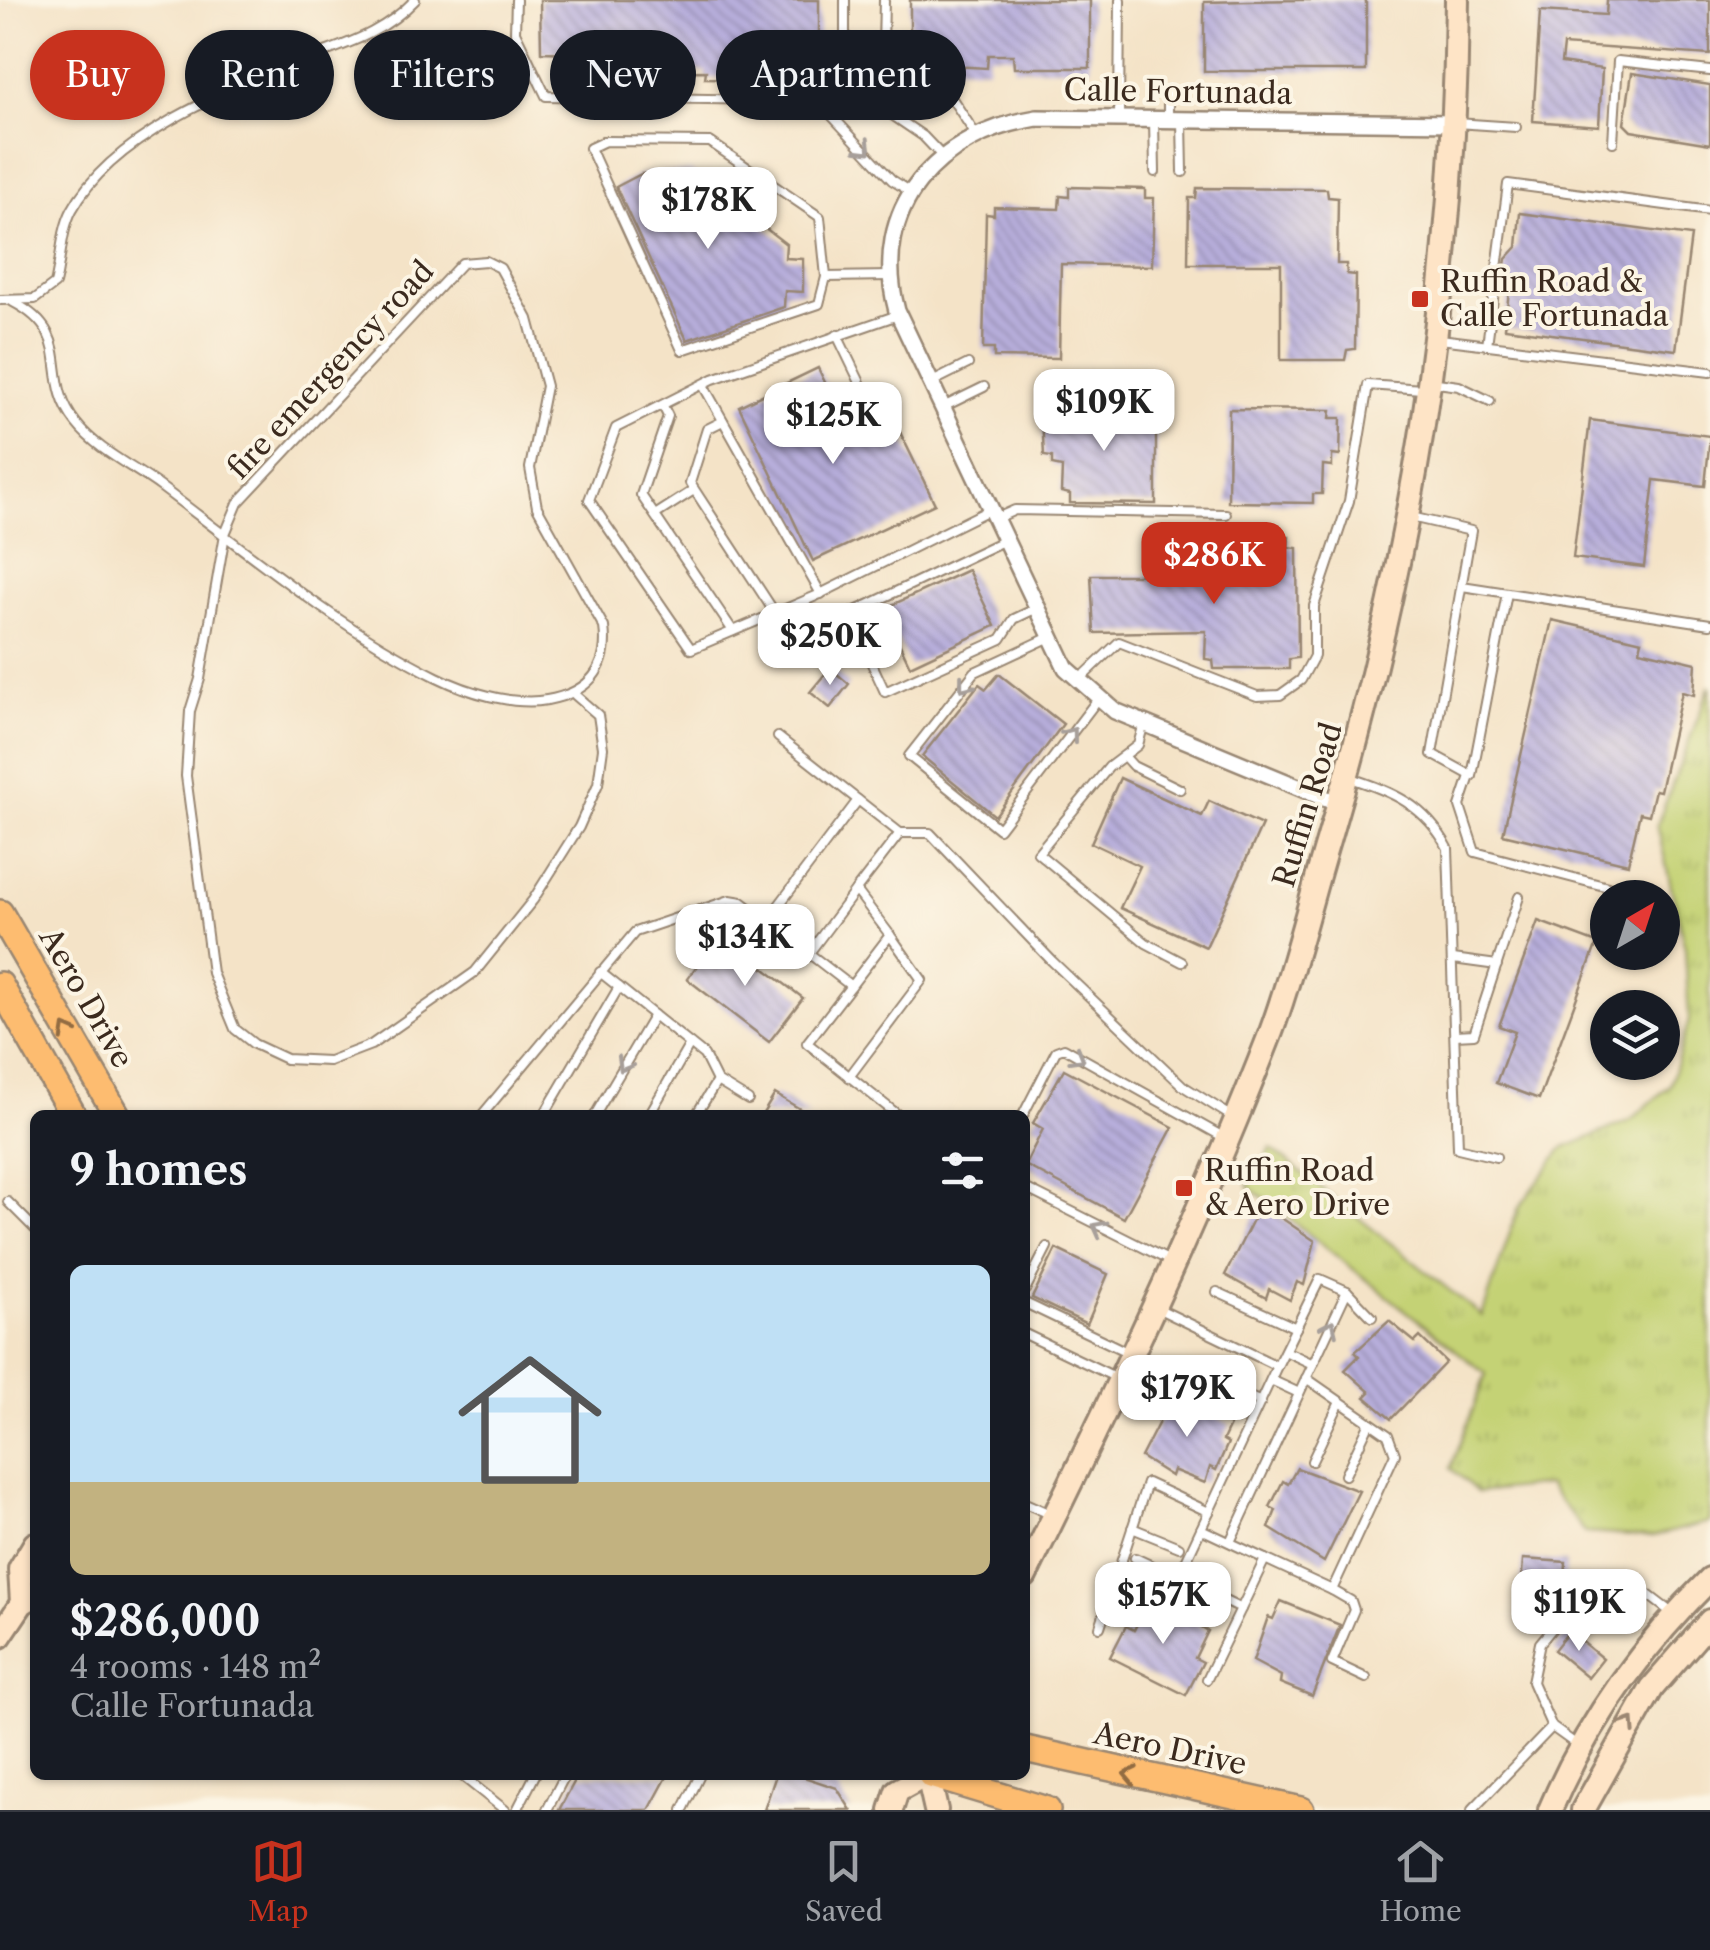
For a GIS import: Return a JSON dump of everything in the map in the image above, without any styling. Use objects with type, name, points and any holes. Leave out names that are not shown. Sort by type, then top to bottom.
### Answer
[{"type":"main road","name":"Ruffin Road","points":[[1030,1566],[1176,1264],[1272,1028],[1364,721],[1410,517],[1430,386],[1452,202],[1457,0]]},
{"type":"main road","name":"Aero Drive","points":[[0,913],[113,1110]]},
{"type":"main road","points":[[0,945],[43,989]]},
{"type":"main road","points":[[0,985],[71,1110]]},
{"type":"main road","points":[[0,1636],[28,1599],[20,1569],[30,1552]]},
{"type":"main road","points":[[1550,1810],[1580,1748],[1620,1682],[1710,1579]]},
{"type":"main road","points":[[1583,1810],[1652,1688],[1710,1620]]},
{"type":"main road","name":"Aero Drive","points":[[1030,1750],[1301,1810]]},
{"type":"main road","points":[[891,1810],[897,1791],[918,1780]]},
{"type":"main road","points":[[929,1780],[936,1810]]},
{"type":"main road","points":[[945,1780],[1046,1810]]},
{"type":"street","name":"Calle Fortunada","points":[[1339,804],[1144,723],[1098,699],[1078,681],[1048,638],[898,315],[891,240],[912,193],[928,170],[994,125],[1037,118],[1456,123]]},
{"type":"lane","points":[[0,300],[35,299],[55,284],[71,211],[114,158],[156,128],[310,58],[363,41],[396,21],[415,0]]},
{"type":"lane","points":[[516,0],[515,32],[546,96],[716,99]]},
{"type":"lane","points":[[845,0],[845,30]]},
{"type":"lane","points":[[884,0],[884,47],[944,88],[976,136]]},
{"type":"lane","points":[[1119,119],[1120,0]]},
{"type":"lane","points":[[1613,142],[1618,60],[1710,70]]},
{"type":"lane","points":[[1155,172],[1168,119],[1168,90]]},
{"type":"lane","points":[[1168,119],[1183,172]]},
{"type":"lane","points":[[836,120],[892,180],[912,193]]},
{"type":"lane","points":[[900,120],[943,157]]},
{"type":"lane","points":[[1456,123],[1516,127]]},
{"type":"lane","points":[[605,141],[710,142],[820,217],[826,277],[819,304],[682,350],[590,148],[605,141]]},
{"type":"lane","points":[[1487,345],[1508,184],[1710,211]]},
{"type":"lane","name":"fire emergency road","points":[[486,261],[500,268],[528,319],[546,386],[530,468],[538,508],[604,627],[607,648],[598,670],[575,695],[598,715],[603,748],[598,784],[579,828],[542,886],[475,972],[371,1046],[329,1061],[286,1058],[236,1029],[212,974],[186,776],[190,710],[200,679],[225,534],[238,503],[462,264],[486,261]]},
{"type":"lane","points":[[826,277],[892,276]]},
{"type":"lane","points":[[13,302],[36,314],[50,330],[62,403],[78,426],[385,648],[440,679],[497,697],[540,702],[575,695]]},
{"type":"lane","points":[[898,315],[703,385],[616,428],[589,500],[691,649],[991,514],[1015,510],[1226,514]]},
{"type":"lane","points":[[838,335],[868,397]]},
{"type":"lane","points":[[1436,339],[1710,372]]},
{"type":"lane","points":[[930,383],[968,364]]},
{"type":"lane","points":[[703,385],[820,594]]},
{"type":"lane","points":[[1078,681],[1119,642],[1246,692],[1268,696],[1291,689],[1312,664],[1314,606],[1349,502],[1368,385],[1459,386],[1490,401]]},
{"type":"lane","points":[[942,408],[984,387]]},
{"type":"lane","points":[[663,406],[668,416],[641,495],[733,632]]},
{"type":"lane","points":[[723,420],[707,428],[690,483],[775,613]]},
{"type":"lane","points":[[655,515],[694,490]]},
{"type":"lane","points":[[1410,517],[1471,532],[1432,754],[1470,776]]},
{"type":"lane","points":[[1003,541],[849,614],[885,692],[1001,639],[1014,619],[1035,609]]},
{"type":"lane","points":[[1462,586],[1710,624]]},
{"type":"lane","points":[[1507,592],[1470,776],[1460,806],[1475,852],[1590,881]]},
{"type":"lane","points":[[1048,638],[975,672],[909,756],[999,829],[1098,699]]},
{"type":"lane","points":[[1144,723],[1138,744],[1061,821],[1038,852],[1146,942],[1182,962]]},
{"type":"lane","points":[[778,736],[900,833],[930,833],[1052,961],[1231,1128]]},
{"type":"lane","points":[[1124,756],[1133,766],[1180,789]]},
{"type":"lane","points":[[1347,777],[1405,798],[1442,838],[1451,864],[1458,1148],[1496,1157]]},
{"type":"lane","points":[[767,921],[858,800]]},
{"type":"lane","points":[[809,953],[900,833]]},
{"type":"lane","points":[[850,1076],[922,980],[856,890]]},
{"type":"lane","points":[[1454,1035],[1474,1034],[1519,897]]},
{"type":"lane","points":[[486,1110],[635,932],[730,900],[742,902],[851,986]]},
{"type":"lane","points":[[890,935],[806,1042],[892,1110]]},
{"type":"lane","points":[[1453,958],[1497,964]]},
{"type":"lane","points":[[600,972],[704,1055],[717,1081],[748,1100]]},
{"type":"lane","points":[[547,1110],[619,988]]},
{"type":"lane","points":[[598,1110],[654,1015]]},
{"type":"lane","points":[[652,1110],[690,1044]]},
{"type":"lane","points":[[1025,1110],[1056,1051],[1064,1048],[1178,1115],[1231,1128]]},
{"type":"lane","points":[[699,1110],[717,1081]]},
{"type":"lane","points":[[1030,1191],[1176,1264]]},
{"type":"lane","points":[[8,1202],[30,1224]]},
{"type":"lane","points":[[1030,1278],[1046,1247]]},
{"type":"lane","points":[[1178,1578],[1320,1279],[1347,1291],[1372,1316]]},
{"type":"lane","points":[[1230,1542],[1347,1291]]},
{"type":"lane","points":[[1217,1292],[1296,1328]]},
{"type":"lane","points":[[1030,1305],[1133,1355]]},
{"type":"lane","points":[[1156,1308],[1277,1366]]},
{"type":"lane","points":[[1030,1336],[1121,1380]]},
{"type":"lane","points":[[1285,1351],[1313,1364]]},
{"type":"lane","points":[[1180,1366],[1260,1402]]},
{"type":"lane","points":[[1306,1378],[1388,1435],[1395,1454],[1332,1590]]},
{"type":"lane","points":[[1271,1380],[1300,1393]]},
{"type":"lane","points":[[1312,1461],[1340,1402]]},
{"type":"lane","points":[[1344,1475],[1369,1424]]},
{"type":"lane","points":[[1100,1627],[1147,1483],[1209,1512]]},
{"type":"lane","points":[[1030,1505],[1054,1516]]},
{"type":"lane","points":[[1132,1528],[1179,1547]]},
{"type":"lane","points":[[1201,1529],[1347,1598],[1354,1610],[1332,1662],[1366,1678]]},
{"type":"lane","points":[[1135,1558],[1241,1609]]},
{"type":"lane","points":[[1208,1679],[1266,1559]]},
{"type":"lane","points":[[1580,1748],[1552,1727],[1532,1682],[1540,1643],[1570,1607],[1647,1594],[1675,1615]]},
{"type":"lane","points":[[1472,1810],[1552,1727]]},
{"type":"lane","points":[[467,1780],[504,1810]]},
{"type":"lane","points":[[516,1810],[532,1780]]},
{"type":"lane","points":[[546,1810],[562,1780]]},
{"type":"lane","points":[[683,1810],[698,1780]]},
{"type":"green space","points":[[1710,686],[1710,1522],[1651,1537],[1586,1533],[1547,1485],[1478,1493],[1451,1468],[1486,1374],[1248,1186],[1271,1148],[1482,1316],[1518,1209],[1562,1149],[1631,1120],[1671,1080],[1680,1080],[1680,1051],[1689,1020],[1680,880],[1670,880],[1657,825]]},
{"type":"building","points":[[540,0],[819,0],[819,30],[716,30],[716,78],[705,78],[706,71],[696,71],[696,30],[550,30],[550,52],[541,52]]},
{"type":"building","points":[[910,0],[1090,0],[1090,68],[1014,68],[1013,55],[988,55],[987,68],[966,67],[966,30],[910,30]]},
{"type":"building","points":[[1366,0],[1366,71],[1204,71],[1204,2]]},
{"type":"building","points":[[1607,0],[1710,0],[1710,55],[1563,45],[1561,63],[1602,69],[1599,126],[1533,121],[1540,11],[1606,15]]},
{"type":"building","points":[[1632,73],[1710,85],[1710,144],[1631,131],[1624,124]]},
{"type":"building","points":[[691,171],[786,244],[785,258],[803,259],[803,292],[785,291],[784,307],[687,340],[616,187],[641,174]]},
{"type":"building","points":[[1069,187],[1145,189],[1145,198],[1154,198],[1152,266],[1061,264],[1059,358],[994,357],[994,349],[983,349],[986,214],[994,215],[994,207],[1059,209],[1060,196],[1069,197]]},
{"type":"building","points":[[1197,188],[1327,189],[1328,197],[1338,198],[1337,264],[1346,264],[1347,274],[1356,275],[1355,349],[1347,350],[1345,360],[1281,360],[1281,264],[1188,264],[1189,198],[1196,198]]},
{"type":"building","points":[[1520,213],[1691,236],[1676,350],[1505,328],[1509,290],[1503,277],[1506,259],[1517,247]]},
{"type":"building","points":[[818,368],[855,444],[896,424],[935,504],[813,561],[739,406]]},
{"type":"building","points":[[1054,408],[1156,410],[1156,504],[1070,503],[1070,494],[1061,492],[1062,467],[1052,465],[1052,457],[1044,456],[1042,417],[1053,418]]},
{"type":"building","points":[[1229,409],[1331,410],[1330,418],[1341,418],[1340,456],[1332,455],[1332,466],[1323,465],[1322,494],[1313,494],[1313,503],[1228,502]]},
{"type":"building","points":[[1590,420],[1710,436],[1705,486],[1654,480],[1644,567],[1573,558]]},
{"type":"building","points":[[1289,537],[1288,547],[1297,548],[1298,658],[1289,659],[1289,669],[1214,669],[1213,660],[1205,659],[1206,631],[1094,633],[1091,575],[1243,575],[1242,538]]},
{"type":"building","points":[[968,570],[995,626],[910,666],[883,609]]},
{"type":"building","points":[[1552,620],[1642,641],[1640,650],[1696,663],[1694,695],[1682,692],[1660,791],[1655,790],[1649,815],[1640,813],[1628,864],[1503,834]]},
{"type":"building","points":[[830,668],[849,684],[830,708],[810,692]]},
{"type":"building","points":[[999,674],[1063,724],[995,816],[922,756],[979,684],[986,689]]},
{"type":"building","points":[[1120,778],[1202,816],[1209,801],[1262,825],[1206,947],[1120,908],[1140,866],[1091,843]]},
{"type":"building","points":[[1538,921],[1590,940],[1590,962],[1539,1099],[1496,1083],[1515,1032],[1499,1026]]},
{"type":"building","points":[[720,935],[803,998],[769,1042],[687,979]]},
{"type":"building","points":[[1064,1069],[1173,1127],[1124,1218],[1030,1168],[1030,1155],[1043,1129],[1033,1123]]},
{"type":"building","points":[[775,1094],[802,1110],[765,1110]]},
{"type":"building","points":[[1261,1204],[1315,1241],[1304,1285],[1297,1282],[1290,1300],[1269,1289],[1266,1298],[1225,1275]]},
{"type":"building","points":[[1056,1249],[1108,1274],[1087,1324],[1032,1298]]},
{"type":"building","points":[[1389,1321],[1415,1342],[1420,1337],[1446,1362],[1391,1419],[1365,1397],[1370,1392],[1345,1370],[1359,1356],[1355,1352]]},
{"type":"building","points":[[1175,1391],[1230,1425],[1223,1440],[1228,1443],[1216,1470],[1210,1467],[1205,1483],[1173,1470],[1171,1476],[1141,1457]]},
{"type":"building","points":[[1297,1468],[1359,1491],[1324,1562],[1269,1528],[1276,1510],[1270,1507],[1283,1481],[1288,1484]]},
{"type":"building","points":[[1523,1559],[1566,1562],[1564,1598],[1556,1607],[1520,1604]]},
{"type":"building","points":[[1281,1601],[1340,1625],[1312,1696],[1280,1683],[1281,1676],[1253,1661],[1268,1617],[1273,1619]]},
{"type":"building","points":[[1148,1602],[1163,1610],[1166,1604],[1208,1631],[1195,1658],[1203,1662],[1186,1695],[1110,1657],[1126,1626],[1134,1630]]},
{"type":"building","points":[[1569,1631],[1603,1659],[1588,1678],[1554,1650]]},
{"type":"building","points":[[575,1780],[665,1780],[649,1810],[559,1810]]},
{"type":"building","points":[[774,1780],[813,1780],[837,1788],[851,1810],[764,1810]]},
{"type":"place","name":"Ruffin Road & Calle Fortunada","points":[[1420,299]]},
{"type":"place","name":"Ruffin Road & Aero Drive","points":[[1184,1188]]}]
